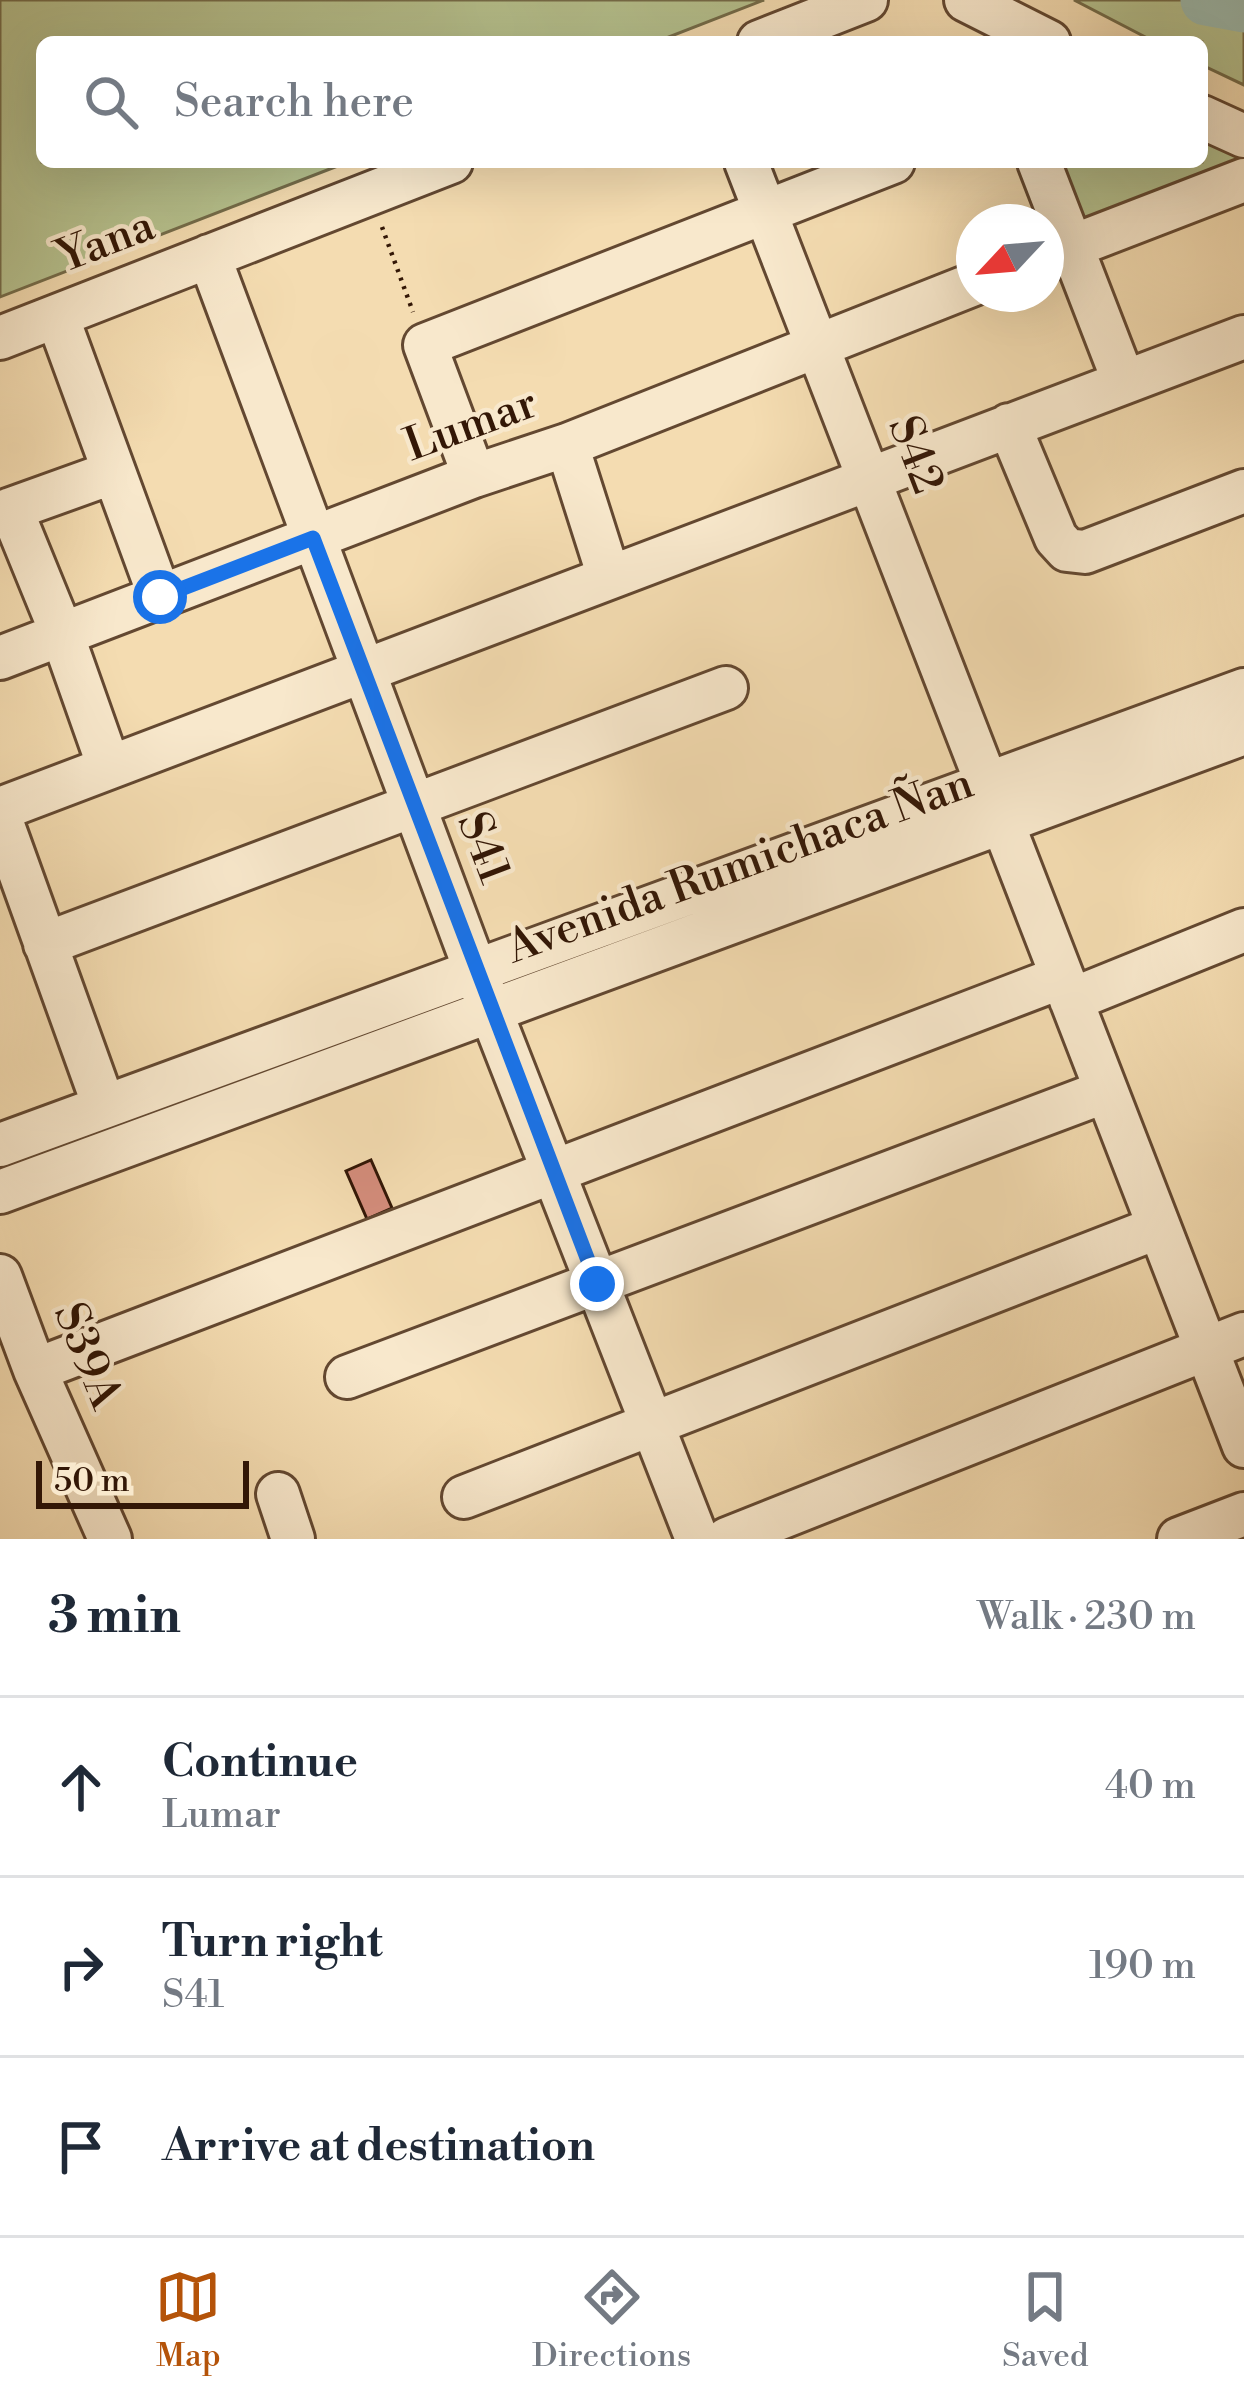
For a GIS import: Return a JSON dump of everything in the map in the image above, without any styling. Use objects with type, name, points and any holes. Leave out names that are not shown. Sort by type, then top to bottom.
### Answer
[{"type":"street","points":[[773,36],[866,0]]},
{"type":"street","points":[[966,0],[1037,36]]},
{"type":"street","points":[[1208,120],[1244,136]]},
{"type":"street","name":"Yana","points":[[0,338],[436,168]]},
{"type":"street","name":"S42","points":[[748,168],[987,784]]},
{"type":"street","points":[[474,476],[425,345],[878,168]]},
{"type":"street","points":[[1040,168],[1048,204]]},
{"type":"street","points":[[1064,250],[1244,180]]},
{"type":"street","name":"S41","points":[[209,256],[474,968],[697,1539]]},
{"type":"street","points":[[1064,264],[1124,382]]},
{"type":"street","name":"Lumar","points":[[0,658],[566,445],[956,291]]},
{"type":"street","points":[[57,316],[160,597]]},
{"type":"street","points":[[104,1106],[0,813],[362,669],[1244,337]]},
{"type":"street","points":[[1009,425],[1056,538],[1067,550],[1085,552],[1244,491]]},
{"type":"street","points":[[566,445],[609,577]]},
{"type":"street","points":[[110,767],[62,634],[5,511],[114,472]]},
{"type":"street","points":[[46,944],[726,688]]},
{"type":"street","name":"Avenida Rumichaca Ñan","points":[[0,1145],[1244,690]]},
{"type":"street","name":"Avenida Rumichaca Ñan","points":[[0,1192],[1244,733]]},
{"type":"street","points":[[1003,824],[1159,1226],[1225,1342],[1244,1446]]},
{"type":"street","points":[[35,1370],[553,1170],[1067,988],[1241,941]]},
{"type":"street","points":[[347,1377],[1106,1091]]},
{"type":"street","points":[[464,1497],[1159,1226]]},
{"type":"street","name":"S39A","points":[[0,1276],[35,1370],[110,1539]]},
{"type":"street","points":[[727,1539],[1225,1342]]},
{"type":"street","points":[[278,1494],[293,1539]]},
{"type":"street","points":[[1179,1539],[1244,1514]]},
{"type":"path","points":[[370,194],[425,345]]},
{"type":"green space","points":[[0,0],[764,0],[671,36],[36,36],[36,168],[333,168],[0,297]]},
{"type":"green space","points":[[1074,0],[1244,0],[1244,85],[1208,68],[1208,36],[1143,36]]},
{"type":"green space","points":[[1208,134],[1244,150],[1244,173],[1076,240],[1048,168],[1208,168]]},
{"type":"building","points":[[371,1160],[392,1208],[367,1219],[346,1171]]},
{"type":"waterway","points":[[1206,0],[1244,7]]},
{"type":"route","points":[[160,597],[313,538],[597,1284]]}]
